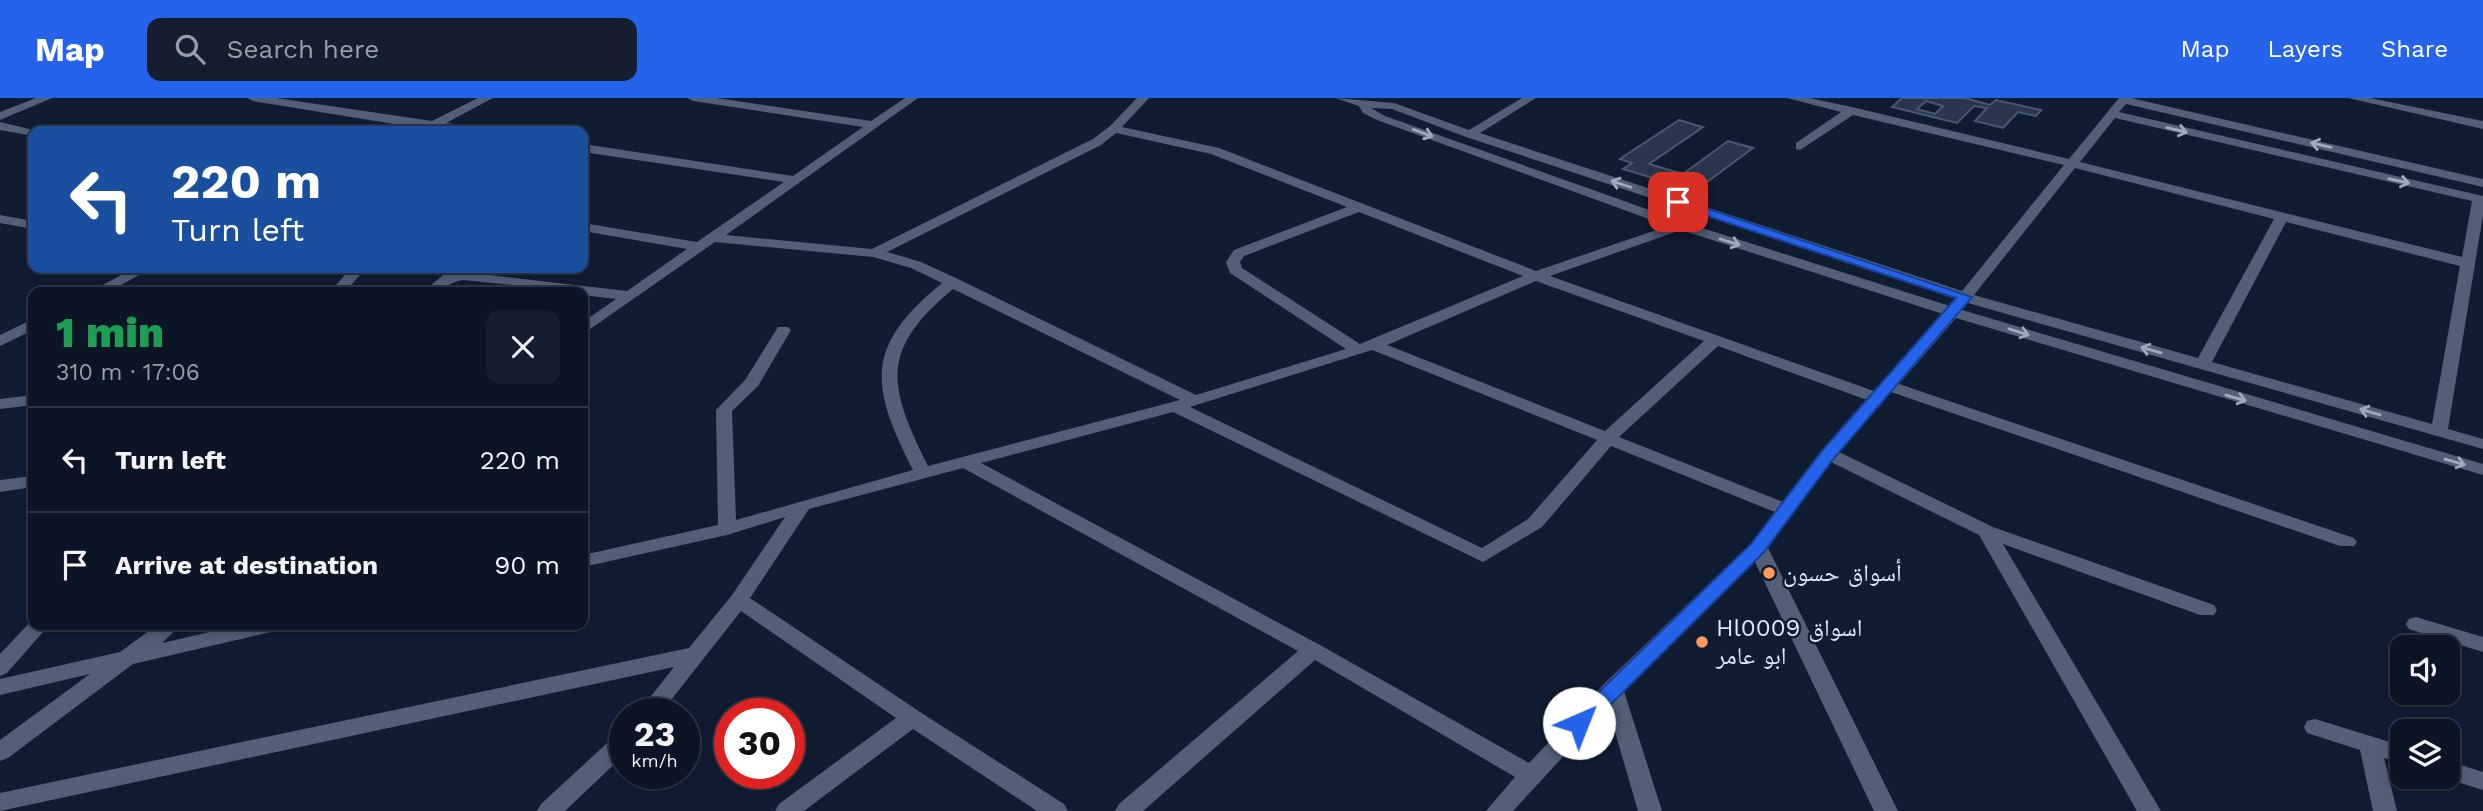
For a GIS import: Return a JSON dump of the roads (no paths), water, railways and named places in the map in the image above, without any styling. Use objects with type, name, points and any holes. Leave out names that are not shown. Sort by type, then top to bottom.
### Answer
[{"type":"street","points":[[0,116],[46,98]]},
{"type":"street","points":[[253,98],[440,126]]},
{"type":"street","points":[[433,125],[487,98]]},
{"type":"street","points":[[693,98],[742,101],[872,125]]},
{"type":"street","points":[[588,325],[912,98]]},
{"type":"street","points":[[874,253],[1097,142],[1114,130],[1143,98]]},
{"type":"street","points":[[1341,98],[1394,106],[1959,304],[2483,470]]},
{"type":"street","points":[[1470,134],[1530,98]]},
{"type":"street","points":[[1793,98],[1852,110],[2467,263]]},
{"type":"street","points":[[2354,98],[2483,125]]},
{"type":"street","points":[[1498,811],[1529,774],[1613,689],[1758,548],[1828,454],[1959,304],[2124,99],[2483,183]]},
{"type":"street","points":[[1369,101],[1367,111],[1381,118],[1681,226],[1959,304],[2202,365],[2483,444]]},
{"type":"street","points":[[1800,146],[1852,110]]},
{"type":"street","points":[[2110,114],[2481,200],[2467,263],[2439,431]]},
{"type":"street","points":[[0,127],[28,131]]},
{"type":"street","points":[[1114,130],[1215,151],[1536,276],[1714,341],[1884,392],[2347,542]]},
{"type":"street","points":[[588,149],[796,180]]},
{"type":"street","points":[[1359,207],[1239,253],[1233,261],[1235,270],[1365,347],[1610,436],[1787,510]]},
{"type":"street","points":[[2202,365],[2282,217]]},
{"type":"street","points":[[0,219],[28,224]]},
{"type":"street","points":[[588,560],[727,529],[802,505],[1195,401],[1365,347],[1536,276],[1681,226]]},
{"type":"street","points":[[588,228],[699,247]]},
{"type":"street","points":[[712,238],[874,253],[916,265],[1195,401]]},
{"type":"street","points":[[107,287],[135,273]]},
{"type":"street","points":[[342,287],[354,273]]},
{"type":"street","points":[[436,287],[448,278],[463,276],[555,287]]},
{"type":"street","points":[[923,472],[902,432],[888,371],[893,350],[910,323],[927,303],[953,282]]},
{"type":"street","points":[[588,291],[630,296]]},
{"type":"street","points":[[2,339],[28,326]]},
{"type":"street","points":[[727,529],[724,410],[752,383],[783,330]]},
{"type":"street","points":[[1174,406],[1483,556],[1535,523],[1610,436],[1714,341]]},
{"type":"street","points":[[0,404],[28,401]]},
{"type":"street","points":[[1828,454],[1986,531],[2207,610]]},
{"type":"street","points":[[966,462],[1313,650],[1529,774]]},
{"type":"street","points":[[0,486],[28,483]]},
{"type":"street","points":[[661,698],[740,600],[802,505]]},
{"type":"street","points":[[1986,531],[2149,811]]},
{"type":"street","points":[[1758,548],[1886,811]]},
{"type":"street","points":[[740,600],[912,719],[1056,811]]},
{"type":"street","points":[[2416,624],[2483,645]]},
{"type":"street","points":[[0,668],[34,630]]},
{"type":"street","points":[[0,752],[165,630]]},
{"type":"street","points":[[0,687],[249,630]]},
{"type":"street","points":[[1127,811],[1313,650]]},
{"type":"street","points":[[0,802],[698,654]]},
{"type":"street","points":[[1613,689],[1650,811]]},
{"type":"street","points":[[787,811],[912,719]]},
{"type":"street","points":[[2315,727],[2390,751]]},
{"type":"street","points":[[2370,745],[2385,811]]},
{"type":"street","points":[[549,811],[609,755]]},
{"type":"street","points":[[2460,774],[2483,781]]},
{"type":"place","name":"أسواق حسون","points":[[1769,573]]},
{"type":"place","name":"Hl0009 اسواق ابو عامر","points":[[1702,642]]}]
